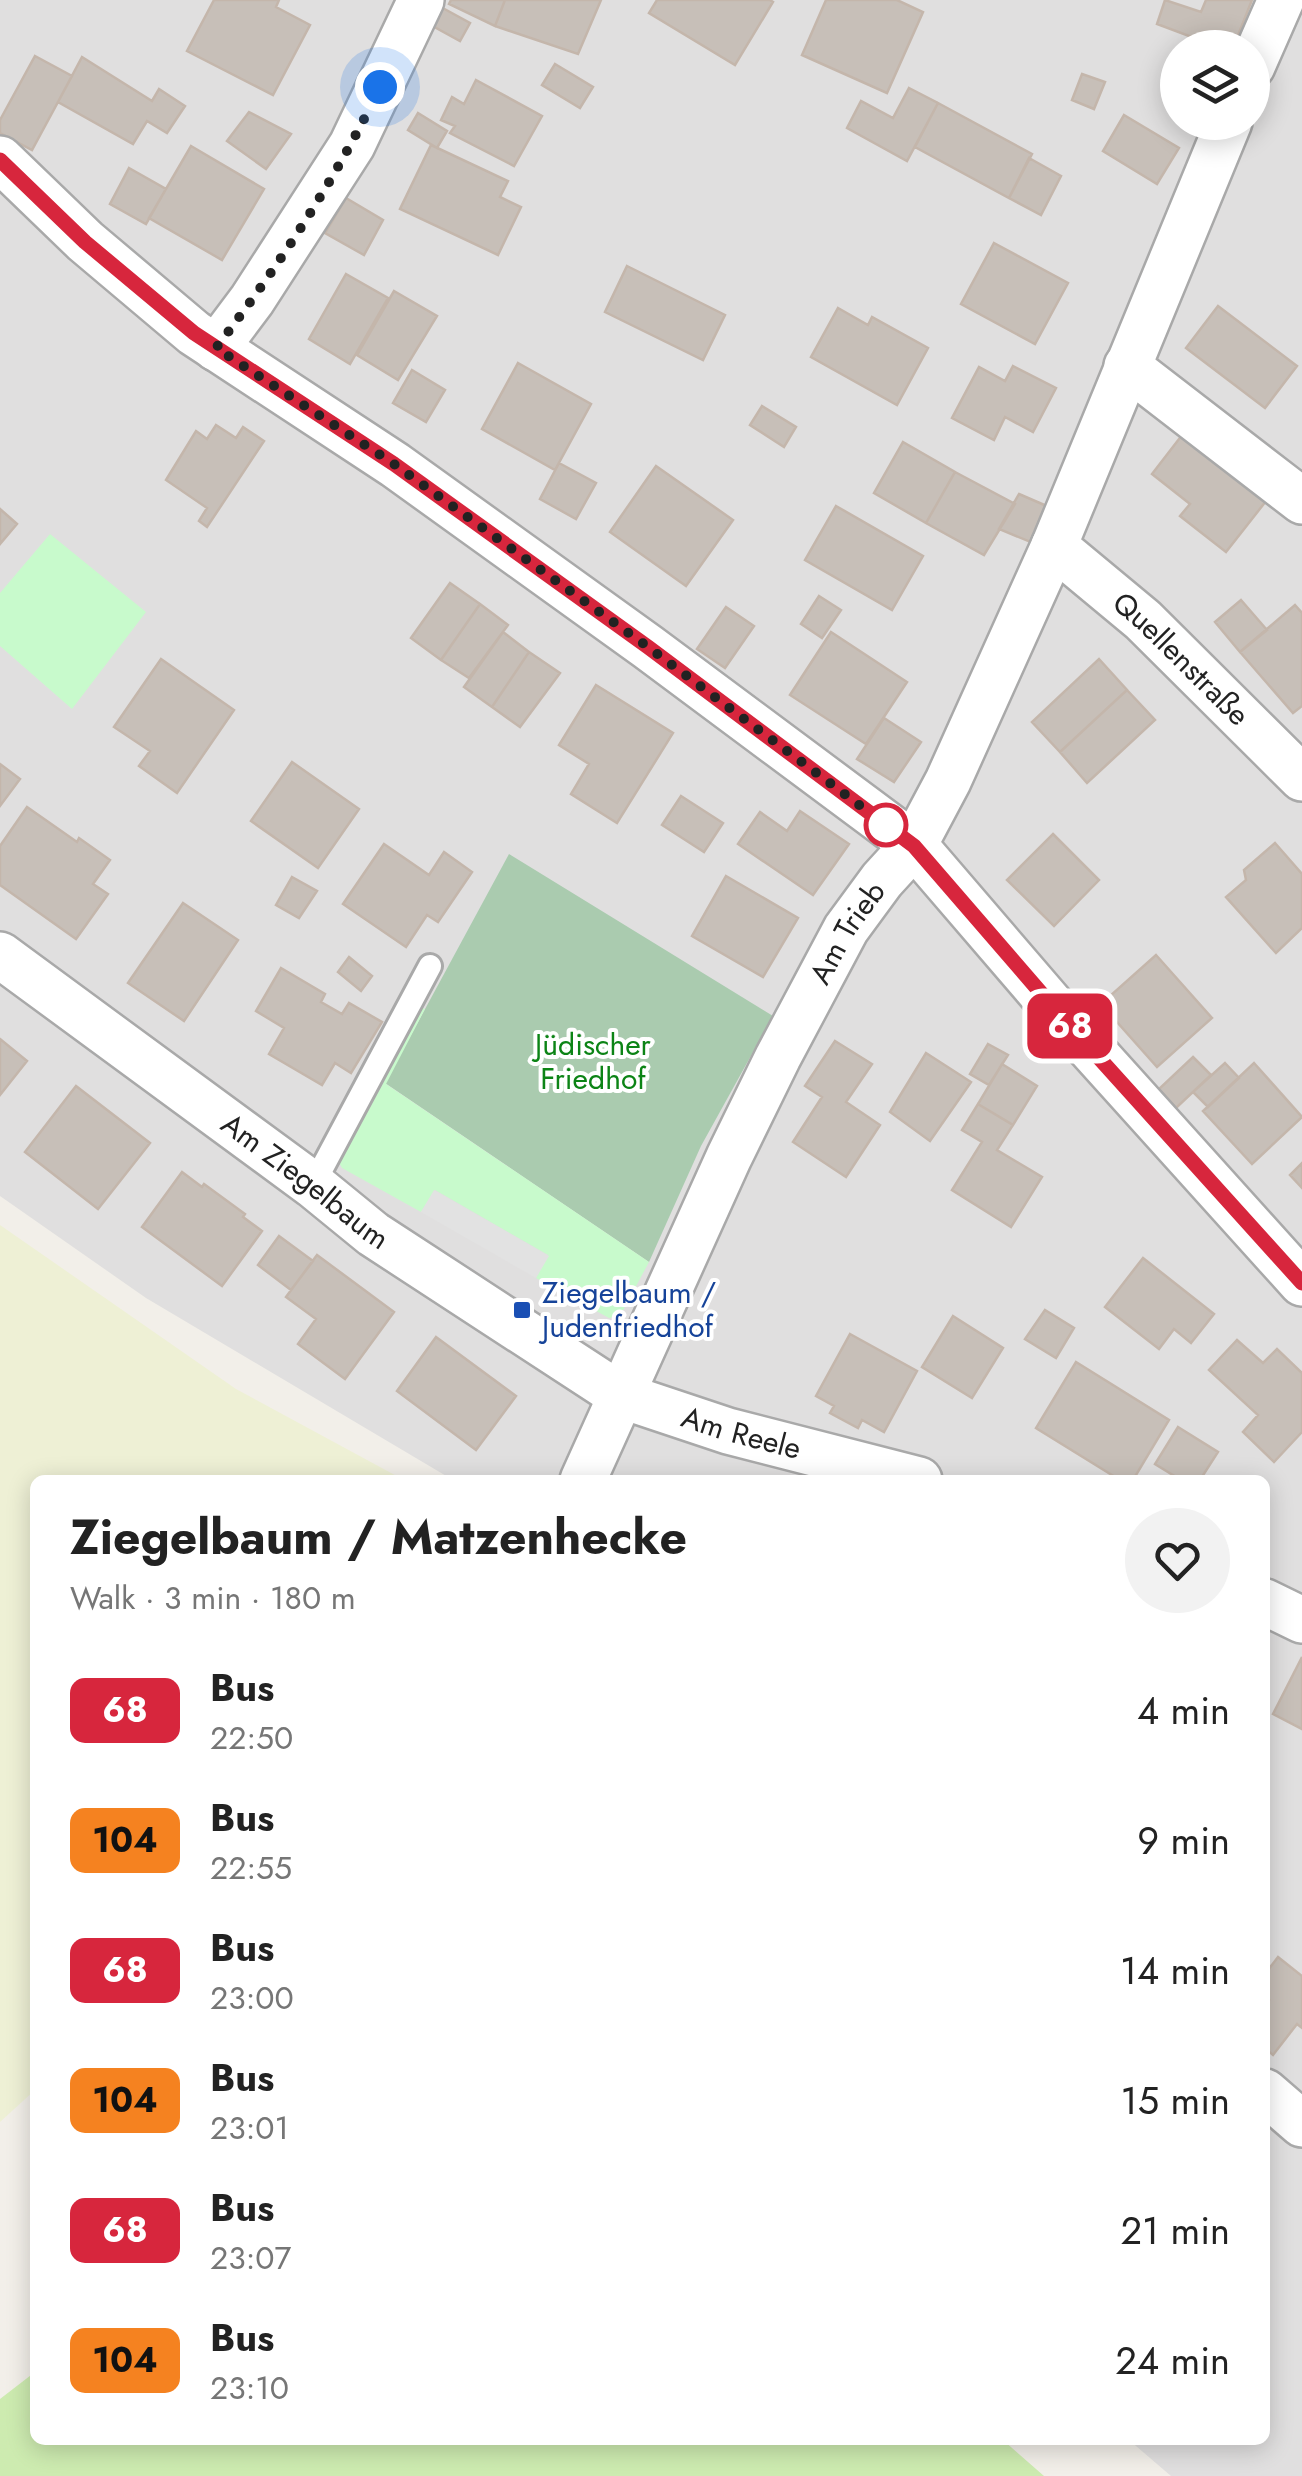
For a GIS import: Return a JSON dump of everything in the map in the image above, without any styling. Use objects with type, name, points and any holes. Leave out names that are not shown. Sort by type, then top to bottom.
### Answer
[{"type":"street","points":[[216,348],[252,300],[352,145],[422,0]]},
{"type":"street","points":[[1268,30],[1281,0]]},
{"type":"street","name":"Am Trieb","points":[[585,1475],[729,1157],[846,929],[882,880],[914,846],[948,781],[1054,546],[1221,140]]},
{"type":"street","points":[[0,160],[85,242],[216,348],[394,464],[914,846],[1302,1283]]},
{"type":"street","points":[[1126,366],[1302,501]]},
{"type":"street","name":"Quellenstraße","points":[[1054,546],[1143,620],[1302,778]]},
{"type":"street","name":"Am Ziegelbaum","points":[[0,955],[373,1234],[620,1395]]},
{"type":"street","name":"Am Reele","points":[[620,1395],[728,1432],[899,1475]]},
{"type":"street","points":[[1270,1604],[1302,1620]]},
{"type":"street","points":[[1270,2096],[1302,2124]]},
{"type":"lane","points":[[312,1185],[430,966]]},
{"type":"shaded area","points":[[0,0],[1302,0],[1302,2476],[1171,2476],[1135,2445],[1270,2445],[1270,1475],[445,1475],[146,1298],[0,1196]]},
{"type":"shaded area","points":[[434,1190],[549,1256],[536,1278],[421,1212]]},
{"type":"green space","points":[[50,534],[146,612],[72,709],[0,646],[0,593]]},
{"type":"green space","name":"Jüdischer Friedhof","points":[[509,854],[773,1016],[701,1146],[649,1262],[385,1083]]},
{"type":"green space","points":[[413,1004],[425,1009],[386,1084],[649,1262],[620,1316],[609,1318],[536,1278],[548,1255],[435,1190],[421,1212],[342,1168],[338,1161]]},
{"type":"green space","points":[[0,1225],[236,1389],[395,1475],[30,1475],[30,2095],[0,2122]]},
{"type":"green space","points":[[30,2376],[30,2445],[1009,2445],[1044,2476],[0,2476],[0,2399]]},
{"type":"building","points":[[214,0],[279,0],[276,7],[310,25],[273,95],[187,51]]},
{"type":"building","points":[[451,0],[505,0],[495,26],[449,4]]},
{"type":"building","points":[[505,0],[601,0],[578,54],[495,26]]},
{"type":"building","points":[[657,0],[773,2],[735,65],[649,13]]},
{"type":"building","points":[[826,0],[897,0],[923,12],[887,93],[802,55]]},
{"type":"building","points":[[1165,0],[1201,12],[1206,0],[1252,0],[1240,30],[1173,30],[1157,24]]},
{"type":"building","points":[[439,6],[470,23],[460,41],[429,24]]},
{"type":"building","points":[[35,56],[72,76],[32,150],[0,133],[0,120]]},
{"type":"building","points":[[82,57],[152,101],[159,89],[185,106],[167,133],[147,121],[133,144],[58,102]]},
{"type":"building","points":[[555,64],[593,87],[580,108],[542,85]]},
{"type":"building","points":[[1082,74],[1105,82],[1094,109],[1072,100]]},
{"type":"building","points":[[476,80],[542,116],[514,166],[450,133],[455,126],[441,120],[452,97],[464,104]]},
{"type":"building","points":[[909,88],[938,103],[907,161],[847,128],[861,101],[893,118]]},
{"type":"building","points":[[938,103],[1032,154],[1009,198],[915,147]]},
{"type":"building","points":[[249,112],[291,134],[266,169],[227,141]]},
{"type":"building","points":[[418,113],[447,131],[437,148],[408,130]]},
{"type":"building","points":[[1124,115],[1179,148],[1157,184],[1103,151]]},
{"type":"building","points":[[431,145],[508,181],[500,197],[521,207],[498,255],[400,209]]},
{"type":"building","points":[[191,146],[264,189],[222,260],[149,218]]},
{"type":"building","points":[[1029,158],[1061,176],[1041,215],[1009,198]]},
{"type":"building","points":[[129,168],[166,189],[146,224],[110,204]]},
{"type":"building","points":[[346,198],[383,220],[364,255],[325,233]]},
{"type":"building","points":[[994,243],[1068,283],[1035,344],[961,304]]},
{"type":"building","points":[[627,266],[725,315],[703,360],[605,312]]},
{"type":"building","points":[[346,274],[388,298],[350,364],[309,339]]},
{"type":"building","points":[[394,291],[437,316],[398,380],[357,355]]},
{"type":"building","points":[[1218,306],[1297,366],[1265,408],[1186,348]]},
{"type":"building","points":[[838,308],[868,325],[872,317],[928,348],[897,405],[811,357]]},
{"type":"building","points":[[518,363],[591,404],[555,470],[482,429]]},
{"type":"building","points":[[1013,366],[1056,388],[1033,432],[1005,417],[994,440],[952,418],[979,367],[1005,381]]},
{"type":"building","points":[[412,370],[445,390],[426,422],[393,403]]},
{"type":"building","points":[[762,406],[796,427],[784,447],[750,425]]},
{"type":"building","points":[[216,425],[236,438],[243,427],[264,441],[207,527],[199,521],[207,508],[166,480],[196,431],[207,439]]},
{"type":"building","points":[[1186,430],[1270,496],[1226,552],[1180,516],[1190,504],[1152,474]]},
{"type":"building","points":[[903,442],[955,472],[926,523],[874,493]]},
{"type":"building","points":[[559,463],[596,483],[576,519],[540,499]]},
{"type":"building","points":[[656,466],[733,520],[686,586],[610,532]]},
{"type":"building","points":[[955,472],[1015,504],[984,555],[926,523]]},
{"type":"building","points":[[1019,494],[1049,507],[1033,543],[999,529]]},
{"type":"building","points":[[836,506],[923,556],[892,610],[805,560]]},
{"type":"building","points":[[0,509],[17,524],[0,544]]},
{"type":"building","points":[[450,583],[480,604],[441,660],[411,638]]},
{"type":"building","points":[[819,596],[841,610],[822,638],[801,624]]},
{"type":"building","points":[[1241,600],[1267,630],[1240,652],[1215,622]]},
{"type":"building","points":[[480,604],[508,625],[469,678],[441,660]]},
{"type":"building","points":[[1295,605],[1302,613],[1302,706],[1293,713],[1240,652]]},
{"type":"building","points":[[726,607],[754,626],[725,668],[697,649]]},
{"type":"building","points":[[503,632],[529,652],[492,707],[464,687]]},
{"type":"building","points":[[831,632],[907,682],[866,744],[790,695]]},
{"type":"building","points":[[529,652],[560,673],[520,727],[492,707]]},
{"type":"building","points":[[161,659],[234,710],[177,793],[139,766],[150,751],[114,727]]},
{"type":"building","points":[[1099,659],[1127,690],[1060,752],[1032,722]]},
{"type":"building","points":[[596,685],[673,733],[617,823],[571,794],[589,764],[559,745]]},
{"type":"building","points":[[1127,690],[1155,720],[1087,783],[1060,752]]},
{"type":"building","points":[[884,718],[921,742],[894,782],[857,759]]},
{"type":"building","points":[[292,762],[359,809],[318,868],[251,821]]},
{"type":"building","points":[[0,764],[20,779],[0,806]]},
{"type":"building","points":[[681,796],[723,823],[704,852],[662,825]]},
{"type":"building","points":[[27,807],[110,860],[93,884],[108,894],[76,939],[0,885],[0,846]]},
{"type":"building","points":[[800,811],[849,844],[813,895],[738,844],[760,812],[787,831]]},
{"type":"building","points":[[1053,834],[1099,880],[1054,926],[1007,880]]},
{"type":"building","points":[[1275,843],[1302,874],[1302,928],[1276,953],[1226,897],[1246,880],[1244,870]]},
{"type":"building","points":[[384,844],[429,875],[444,852],[472,872],[438,922],[427,915],[406,947],[343,904]]},
{"type":"building","points":[[726,876],[798,918],[763,977],[692,936]]},
{"type":"building","points":[[292,877],[317,891],[299,918],[276,905]]},
{"type":"building","points":[[183,903],[238,940],[184,1021],[128,983]]},
{"type":"building","points":[[1156,955],[1212,1018],[1157,1067],[1101,1004]]},
{"type":"building","points":[[349,957],[372,976],[361,991],[338,972]]},
{"type":"building","points":[[281,968],[325,994],[321,1002],[342,1014],[349,1003],[382,1022],[351,1073],[335,1063],[322,1085],[269,1054],[284,1028],[256,1011]]},
{"type":"building","points":[[0,1039],[27,1061],[0,1095]]},
{"type":"building","points":[[835,1041],[872,1064],[846,1102],[880,1125],[846,1177],[793,1142],[822,1097],[805,1086]]},
{"type":"building","points":[[988,1044],[1008,1055],[989,1085],[970,1074]]},
{"type":"building","points":[[926,1053],[971,1082],[930,1141],[890,1112]]},
{"type":"building","points":[[1193,1057],[1211,1075],[1176,1108],[1159,1089]]},
{"type":"building","points":[[1225,1063],[1239,1078],[1208,1107],[1193,1092]]},
{"type":"building","points":[[1254,1063],[1302,1117],[1252,1164],[1203,1111]]},
{"type":"building","points":[[1002,1064],[1037,1086],[1013,1125],[978,1104]]},
{"type":"building","points":[[76,1086],[150,1143],[98,1209],[25,1152]]},
{"type":"building","points":[[978,1104],[1013,1125],[997,1150],[1042,1177],[1011,1227],[952,1190],[982,1142],[962,1130]]},
{"type":"building","points":[[1302,1163],[1302,1188],[1290,1175]]},
{"type":"building","points":[[182,1172],[245,1214],[243,1217],[262,1231],[222,1286],[142,1227]]},
{"type":"building","points":[[279,1236],[313,1261],[291,1290],[258,1265]]},
{"type":"building","points":[[317,1255],[394,1312],[345,1379],[298,1344],[316,1319],[286,1297]]},
{"type":"building","points":[[1143,1258],[1214,1314],[1191,1343],[1174,1329],[1159,1349],[1105,1307]]},
{"type":"building","points":[[1045,1310],[1074,1328],[1056,1358],[1025,1339]]},
{"type":"building","points":[[953,1316],[1003,1348],[972,1398],[922,1367]]},
{"type":"building","points":[[850,1334],[917,1371],[884,1432],[862,1420],[858,1428],[830,1413],[834,1406],[816,1396]]},
{"type":"building","points":[[436,1337],[516,1396],[476,1450],[397,1391]]},
{"type":"building","points":[[1237,1340],[1263,1363],[1277,1349],[1302,1373],[1302,1432],[1274,1462],[1243,1432],[1258,1415],[1209,1370]]},
{"type":"building","points":[[1076,1362],[1169,1420],[1136,1475],[1112,1475],[1036,1428]]},
{"type":"building","points":[[1178,1427],[1218,1452],[1203,1475],[1173,1475],[1155,1464]]},
{"type":"building","points":[[1302,1657],[1302,1729],[1273,1714]]},
{"type":"building","points":[[1278,1957],[1302,1976],[1302,2028],[1297,2024],[1273,2055],[1270,2052],[1270,1967]]},
{"type":"bus line","name":"68","points":[[0,160],[85,242],[194,333],[394,464],[914,846],[1302,1283]]},
{"type":"place","name":"Ziegelbaum / Judenfriedhof","points":[[522,1310]]},
{"type":"route","points":[[380,87],[352,145],[252,300],[216,348],[394,464],[886,825]]}]
